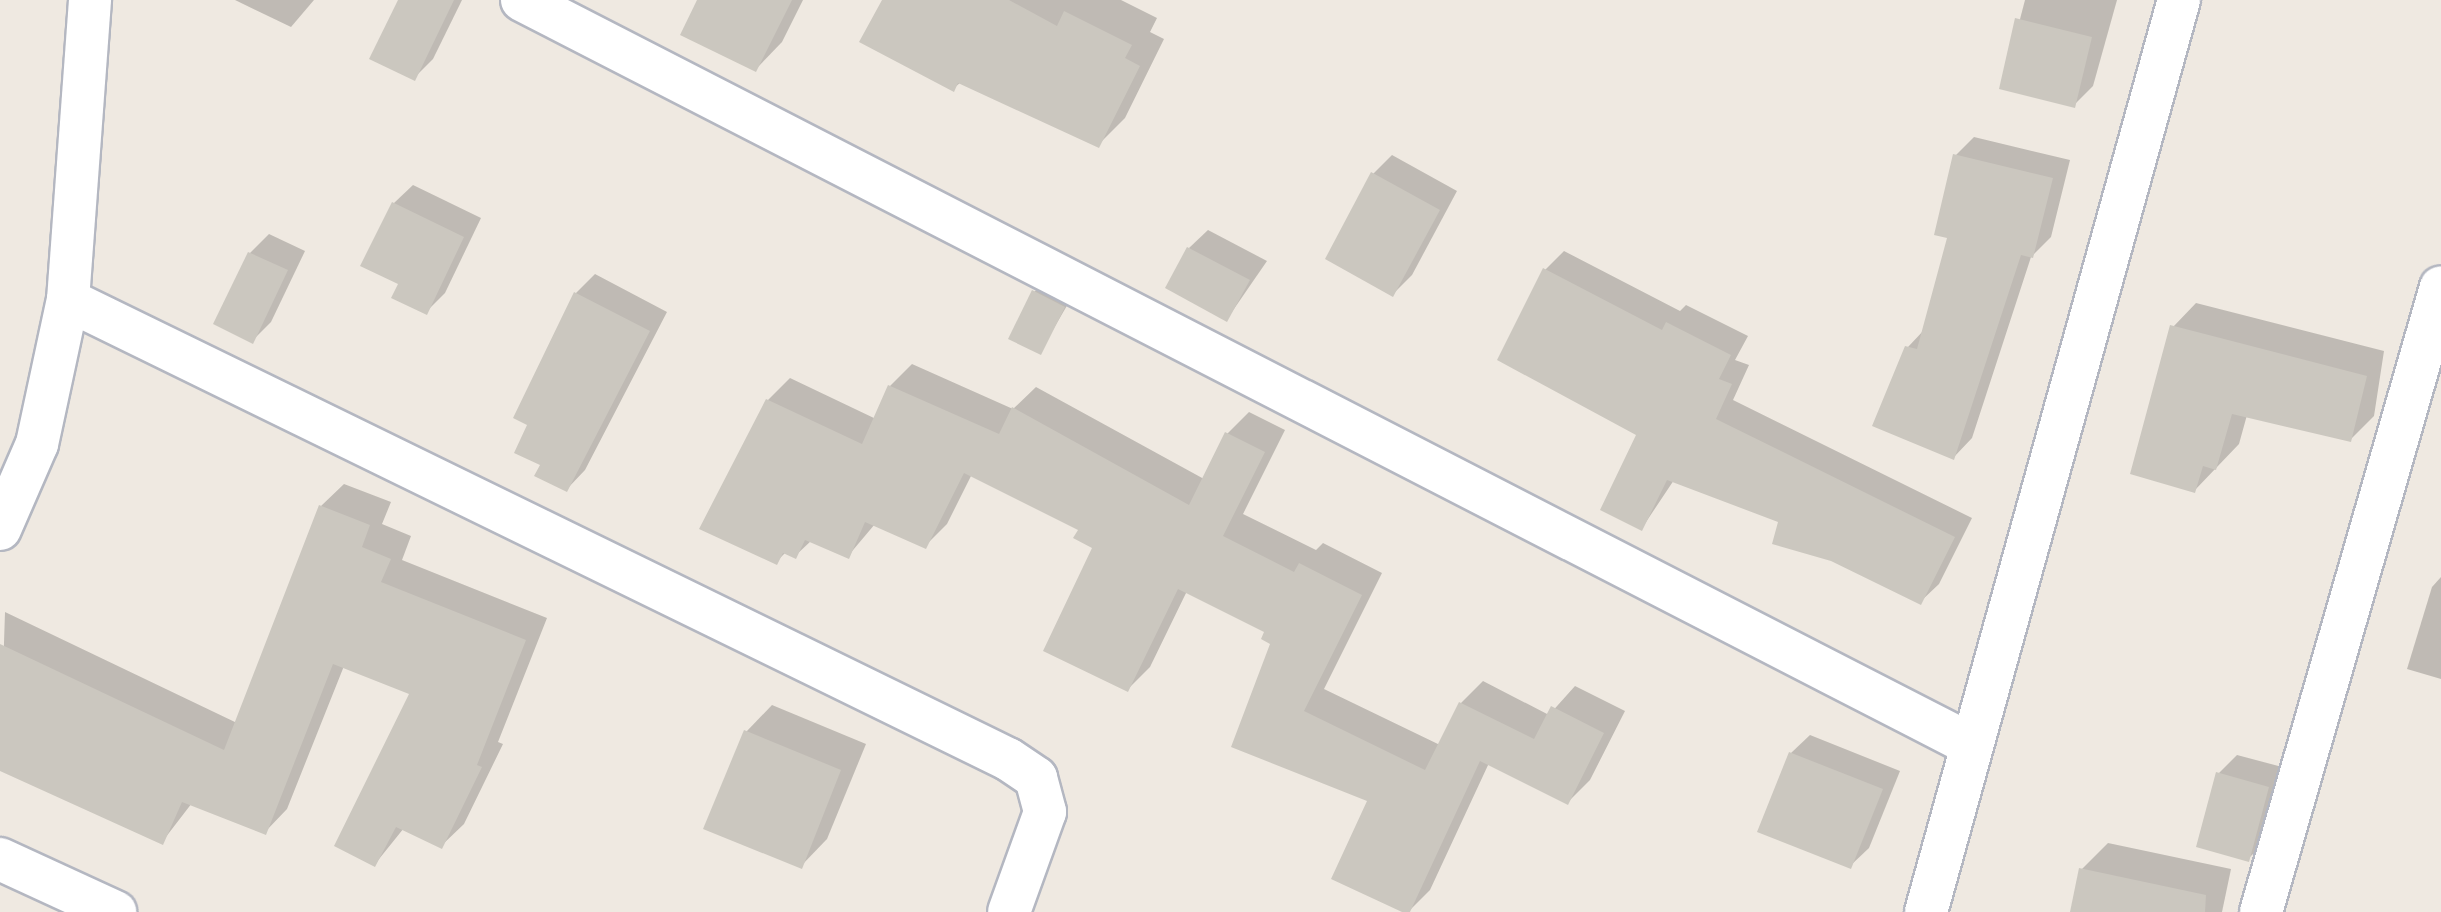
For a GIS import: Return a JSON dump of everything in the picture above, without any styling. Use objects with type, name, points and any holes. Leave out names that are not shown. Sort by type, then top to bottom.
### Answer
[{"type":"street","points":[[0,529],[37,444],[68,300],[90,0]]},
{"type":"street","points":[[522,0],[1968,743]]},
{"type":"street","points":[[1926,912],[1968,743],[2179,0]]},
{"type":"street","points":[[2261,912],[2441,287]]},
{"type":"street","points":[[68,300],[1008,759],[1036,778],[1046,812],[1008,912]]},
{"type":"street","points":[[0,859],[115,912]]},
{"type":"building","points":[[398,0],[454,0],[415,81],[369,59]]},
{"type":"building","points":[[697,0],[792,0],[756,72],[680,35]]},
{"type":"building","points":[[882,0],[1009,0],[1057,26],[1064,11],[1132,45],[1125,58],[1140,66],[1099,148],[958,83],[954,92],[859,42]]},
{"type":"building","points":[[2015,18],[2092,37],[2075,108],[1999,89]]},
{"type":"building","points":[[1953,154],[2053,178],[2033,258],[2021,255],[1954,460],[1872,426],[1905,346],[1917,349],[1947,238],[1934,235]]},
{"type":"building","points":[[1371,172],[1440,210],[1393,297],[1325,259]]},
{"type":"building","points":[[392,202],[464,237],[427,315],[391,298],[398,284],[360,266]]},
{"type":"building","points":[[1187,247],[1250,280],[1227,322],[1165,288]]},
{"type":"building","points":[[248,252],[288,270],[253,344],[213,324]]},
{"type":"building","points":[[1543,268],[1662,330],[1666,322],[1731,355],[1719,379],[1732,384],[1716,419],[1955,537],[1921,605],[1831,561],[1772,544],[1778,522],[1667,480],[1642,531],[1600,510],[1636,435],[1497,360]]},
{"type":"building","points":[[1032,290],[1065,307],[1041,355],[1008,339]]},
{"type":"building","points":[[574,292],[650,331],[567,492],[534,476],[540,465],[514,453],[527,425],[513,418]]},
{"type":"building","points":[[2170,325],[2367,376],[2351,442],[2232,414],[2216,470],[2203,466],[2195,493],[2130,474]]},
{"type":"building","points":[[888,385],[999,434],[1012,407],[1189,505],[1225,432],[1265,452],[1223,536],[1294,572],[1299,563],[1362,595],[1304,711],[1425,770],[1459,702],[1534,739],[1551,706],[1604,733],[1568,805],[1480,761],[1410,912],[1402,912],[1331,879],[1367,801],[1231,747],[1270,644],[1261,639],[1264,632],[1178,589],[1128,692],[1043,651],[1092,548],[1073,538],[1078,530],[964,473],[926,549],[865,522],[849,559],[805,540],[796,559],[783,553],[777,565],[699,529],[766,399],[862,444]]},
{"type":"building","points":[[319,505],[370,525],[362,547],[391,559],[381,582],[526,640],[477,765],[482,767],[442,849],[396,827],[375,867],[334,846],[409,694],[333,664],[266,835],[182,802],[163,845],[0,771],[0,644],[224,750]]},
{"type":"building","points":[[744,730],[841,770],[802,869],[703,829]]},
{"type":"building","points":[[1789,752],[1883,789],[1851,869],[1757,832]]},
{"type":"building","points":[[2216,772],[2269,787],[2249,862],[2196,847]]},
{"type":"building","points":[[2079,868],[2206,895],[2205,912],[2070,912]]}]
